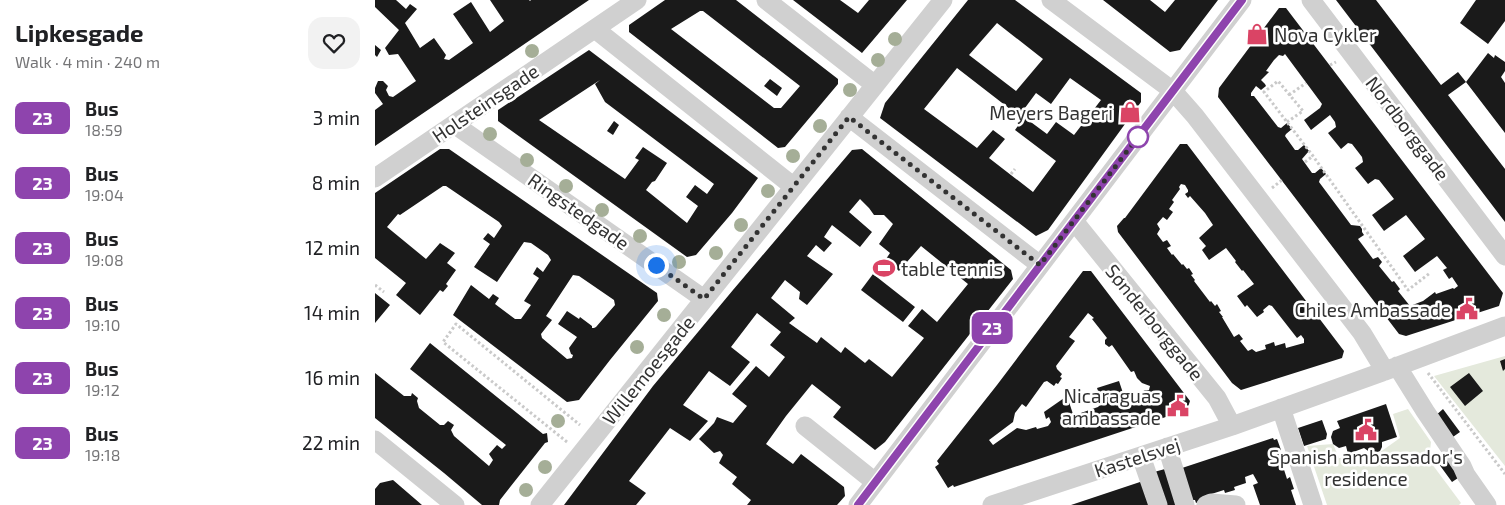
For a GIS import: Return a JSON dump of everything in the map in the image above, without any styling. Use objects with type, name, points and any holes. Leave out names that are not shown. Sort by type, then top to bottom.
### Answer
[{"type":"street","name":"Holsteinsgade","points":[[375,178],[637,0]]},
{"type":"street","points":[[766,0],[875,85]]},
{"type":"street","name":"Willemoesgade","points":[[540,505],[943,0]]},
{"type":"street","points":[[1051,0],[1173,91],[1195,116],[1391,369],[1463,466],[1466,476],[1487,505]]},
{"type":"street","points":[[865,503],[875,482],[1242,0]]},
{"type":"street","name":"Nordborggade","points":[[1311,0],[1505,256]]},
{"type":"street","points":[[595,29],[794,187]]},
{"type":"street","points":[[849,117],[1040,265]]},
{"type":"street","name":"Ringstedgade","points":[[457,122],[461,129],[704,299]]},
{"type":"street","name":"Sønderborggade","points":[[1074,222],[1217,398],[1231,426]]},
{"type":"street","name":"Kastelsvej","points":[[992,505],[1231,426],[1505,326]]},
{"type":"street","points":[[1281,408],[1313,505]]},
{"type":"street","points":[[805,426],[875,482]]},
{"type":"street","points":[[1167,447],[1185,505]]},
{"type":"street","points":[[378,448],[455,505]]},
{"type":"street","points":[[1141,456],[1158,505]]},
{"type":"street","points":[[1206,505],[1211,503],[1236,505]]},
{"type":"path","points":[[1287,122],[1303,111],[1278,81],[1264,92],[1313,156],[1409,290],[1430,273]]},
{"type":"path","points":[[1289,96],[1306,83]]},
{"type":"path","points":[[1305,162],[1313,156]]},
{"type":"path","points":[[1011,174],[1015,169]]},
{"type":"path","points":[[375,285],[383,292]]},
{"type":"path","points":[[581,454],[443,342],[456,324],[594,437]]},
{"type":"path","points":[[1417,359],[1505,474]]},
{"type":"shaded area","points":[[1505,356],[1505,466],[1434,376]]},
{"type":"shaded area","points":[[1408,409],[1431,442],[1429,460],[1461,503],[1459,505],[1327,505],[1307,446],[1333,444],[1339,458],[1376,455],[1400,438],[1393,414]]},
{"type":"building","points":[[375,0],[396,0],[406,9],[410,4],[417,9],[405,23],[420,48],[434,38],[446,55],[444,59],[449,60],[473,43],[453,14],[471,2],[490,32],[504,21],[490,0],[589,0],[375,146],[375,110],[383,104],[375,93],[378,81],[383,81],[388,86],[386,90],[389,96],[393,97],[416,81],[398,54],[389,55],[385,48],[399,30],[375,7]]},
{"type":"building","points":[[665,0],[736,0],[838,79],[838,84],[785,147],[778,148],[629,32],[629,25]],"holes":[[[703,11],[800,86],[781,108],[774,108],[671,29]]]},
{"type":"building","points":[[793,0],[840,0],[858,13],[869,0],[907,0],[862,53]]},
{"type":"building","points":[[968,0],[1015,0],[1141,93],[1141,102],[1048,230],[1036,236],[880,118],[885,103]],"holes":[[[997,23],[1043,59],[1016,91],[969,55]],[[957,68],[1019,116],[1036,93],[1051,104],[1070,78],[1101,100],[1074,135],[1056,122],[1047,134],[1024,117],[1015,130],[1056,161],[1033,192],[989,158],[1005,139],[993,130],[977,148],[924,109]]]},
{"type":"building","points":[[1103,0],[1150,0],[1165,12],[1175,0],[1218,0],[1180,50],[1170,52]]},
{"type":"building","points":[[1336,0],[1376,0],[1441,85],[1458,72],[1466,82],[1448,95],[1505,169],[1505,222]]},
{"type":"building","points":[[1476,0],[1505,0],[1505,21],[1488,44],[1460,23]]},
{"type":"building","points":[[1279,8],[1286,8],[1503,293],[1499,306],[1406,336],[1399,334],[1218,97],[1219,88]],"holes":[[[1285,54],[1322,104],[1320,108],[1304,120],[1311,130],[1330,115],[1336,127],[1328,133],[1341,149],[1348,143],[1352,144],[1362,157],[1363,162],[1355,168],[1368,184],[1375,179],[1379,180],[1394,199],[1372,215],[1384,231],[1406,215],[1425,239],[1403,256],[1415,272],[1437,256],[1447,268],[1443,270],[1449,279],[1452,277],[1458,286],[1454,289],[1436,294],[1435,292],[1423,301],[1410,306],[1398,291],[1400,289],[1394,281],[1392,282],[1379,266],[1382,262],[1378,257],[1373,259],[1358,239],[1364,235],[1360,226],[1351,225],[1319,182],[1326,174],[1321,168],[1312,173],[1302,159],[1309,151],[1304,145],[1295,150],[1285,136],[1292,129],[1287,123],[1281,128],[1278,127],[1254,96],[1251,96],[1251,93],[1256,86],[1261,90],[1266,86],[1261,80],[1269,72],[1266,71],[1279,55],[1283,56]]]},
{"type":"building","points":[[375,45],[381,50],[377,57],[375,55]]},
{"type":"building","points":[[589,50],[758,178],[732,213],[696,255],[687,257],[498,121],[498,110]],"holes":[[[600,80],[595,84],[605,102],[714,184],[707,194],[695,185],[686,197],[698,206],[687,223],[646,190],[655,181],[667,163],[643,147],[635,158],[639,160],[625,179],[539,120]]]},
{"type":"building","points":[[1488,53],[1494,58],[1495,55],[1505,62],[1505,71],[1501,77],[1505,83],[1505,133],[1466,82]]},
{"type":"building","points":[[770,79],[782,88],[777,96],[764,86]]},
{"type":"building","points":[[614,121],[619,125],[613,135],[607,131]]},
{"type":"building","points":[[1180,144],[1187,144],[1344,351],[1342,358],[1241,390],[1232,383],[1118,232],[1117,226]],"holes":[[[1181,184],[1185,185],[1188,190],[1185,194],[1188,198],[1190,196],[1213,225],[1199,238],[1206,246],[1202,250],[1209,260],[1226,248],[1254,284],[1237,296],[1245,307],[1247,305],[1257,317],[1269,305],[1272,306],[1297,338],[1301,335],[1304,343],[1286,348],[1285,343],[1275,346],[1274,342],[1265,345],[1266,349],[1256,352],[1252,349],[1248,351],[1240,341],[1243,339],[1239,334],[1234,337],[1219,312],[1221,311],[1217,304],[1215,306],[1210,302],[1194,281],[1191,275],[1193,274],[1189,268],[1187,269],[1172,255],[1167,248],[1171,246],[1167,240],[1163,242],[1157,234],[1160,229],[1157,224],[1163,217],[1167,220],[1173,212],[1169,209],[1174,202],[1172,200],[1180,189]]]},
{"type":"building","points":[[440,149],[449,149],[657,293],[658,301],[579,400],[567,402],[453,315],[471,285],[489,299],[493,294],[499,298],[495,304],[515,319],[521,319],[531,305],[524,301],[539,278],[533,274],[537,267],[543,272],[551,260],[548,255],[531,243],[524,242],[497,282],[474,267],[490,244],[483,239],[488,233],[494,238],[502,226],[499,222],[446,186],[443,186],[400,215],[398,214],[387,227],[426,259],[440,243],[455,253],[447,263],[456,270],[446,284],[448,286],[443,292],[440,290],[420,315],[396,295],[406,283],[375,258],[375,193]],"holes":[[[573,275],[579,276],[614,300],[615,305],[594,328],[580,317],[579,319],[567,311],[558,324],[577,337],[569,348],[573,355],[572,358],[567,359],[542,338],[541,334],[552,320],[546,316]]]},
{"type":"building","points":[[862,149],[1011,270],[1013,279],[885,442],[875,450],[833,417],[841,407],[812,384],[786,416],[766,444],[793,464],[801,454],[844,487],[845,496],[837,505],[747,505],[751,500],[732,484],[737,477],[719,463],[723,455],[720,451],[714,453],[699,439],[717,417],[733,423],[747,406],[732,394],[756,366],[769,377],[785,357],[770,345],[781,332],[757,313],[731,347],[750,362],[730,386],[709,371],[683,405],[708,421],[690,441],[670,428],[629,481],[646,493],[636,505],[564,505],[653,386],[852,150]],"holes":[[[860,199],[874,215],[884,215],[893,224],[879,244],[890,253],[886,259],[899,271],[921,246],[968,284],[937,322],[922,309],[908,326],[924,338],[892,377],[869,359],[865,363],[845,347],[841,353],[821,337],[817,343],[789,323],[795,318],[771,298],[785,280],[800,292],[799,299],[807,305],[833,274],[807,256],[816,245],[824,252],[832,243],[824,237],[832,225],[860,247],[872,232],[849,212]]]},
{"type":"building","points":[[1083,271],[1091,271],[1190,401],[1187,410],[948,488],[935,467],[939,464],[937,461]],"holes":[[[1088,313],[1094,318],[1092,319],[1107,338],[1105,344],[1109,347],[1112,345],[1131,372],[1134,371],[1142,383],[1150,386],[1149,390],[1129,397],[1124,396],[1119,381],[1097,388],[1102,403],[1098,407],[1078,414],[1073,414],[1067,396],[1044,412],[1046,419],[1049,417],[1051,422],[1048,426],[1026,430],[1017,428],[993,445],[989,440],[1013,422],[1015,413],[1022,404],[1026,407],[1044,382],[1047,381],[1054,386],[1056,383],[1058,384],[1062,374],[1056,366],[1075,341],[1069,337]]]},
{"type":"building","points":[[873,274],[915,307],[903,322],[861,290]]},
{"type":"building","points":[[375,293],[390,305],[375,323]]},
{"type":"building","points":[[430,343],[543,434],[547,433],[548,442],[545,443],[500,500],[499,505],[482,505],[375,418],[375,373],[404,396],[411,396],[412,393],[418,398],[419,408],[440,425],[444,425],[448,421],[454,425],[451,430],[454,436],[489,466],[493,460],[489,454],[497,445],[502,449],[506,445],[410,369]]},
{"type":"building","points":[[1505,359],[1505,369],[1503,371],[1500,361]]},
{"type":"building","points":[[1469,373],[1483,391],[1465,406],[1450,387]]},
{"type":"building","name":"Spanish ambassador's residence","points":[[1386,404],[1397,437],[1382,442],[1380,451],[1371,453],[1364,448],[1348,454],[1346,446],[1339,448],[1333,444],[1331,437],[1333,431],[1340,428],[1337,421]]},
{"type":"building","points":[[1443,409],[1460,432],[1450,439],[1434,417]]},
{"type":"building","points":[[1322,420],[1327,434],[1326,439],[1304,446],[1298,428]]},
{"type":"building","points":[[1273,438],[1274,440],[1277,439],[1281,450],[1278,451],[1287,479],[1290,477],[1294,489],[1291,490],[1296,505],[1260,505],[1253,485],[1258,483],[1253,474],[1245,477],[1246,483],[1234,487],[1235,490],[1225,493],[1224,490],[1205,496],[1206,500],[1196,503],[1195,500],[1192,500],[1182,468]]},
{"type":"building","points":[[1446,452],[1461,476],[1452,482],[1436,460]]},
{"type":"building","points":[[1165,469],[1176,505],[1166,505],[1154,472]]},
{"type":"building","points":[[393,480],[422,505],[375,505],[375,489],[380,483]]},
{"type":"building","points":[[1143,481],[1152,505],[1071,505]]},
{"type":"bus line","name":"23","points":[[858,505],[1242,0]]},
{"type":"place","name":"Nova Cykler","points":[[1257,34]]},
{"type":"place","name":"Meyers Bageri","points":[[1130,112]]},
{"type":"place","name":"table tennis","points":[[884,268]]},
{"type":"place","name":"Chiles Ambassade","points":[[1467,309]]},
{"type":"place","name":"Nicaraguas ambassade","points":[[1178,406]]},
{"type":"place","name":"Spanish ambassador's residence","points":[[1366,430]]},
{"type":"route","points":[[656,265],[704,299],[849,117],[1040,265],[1138,137]]}]
